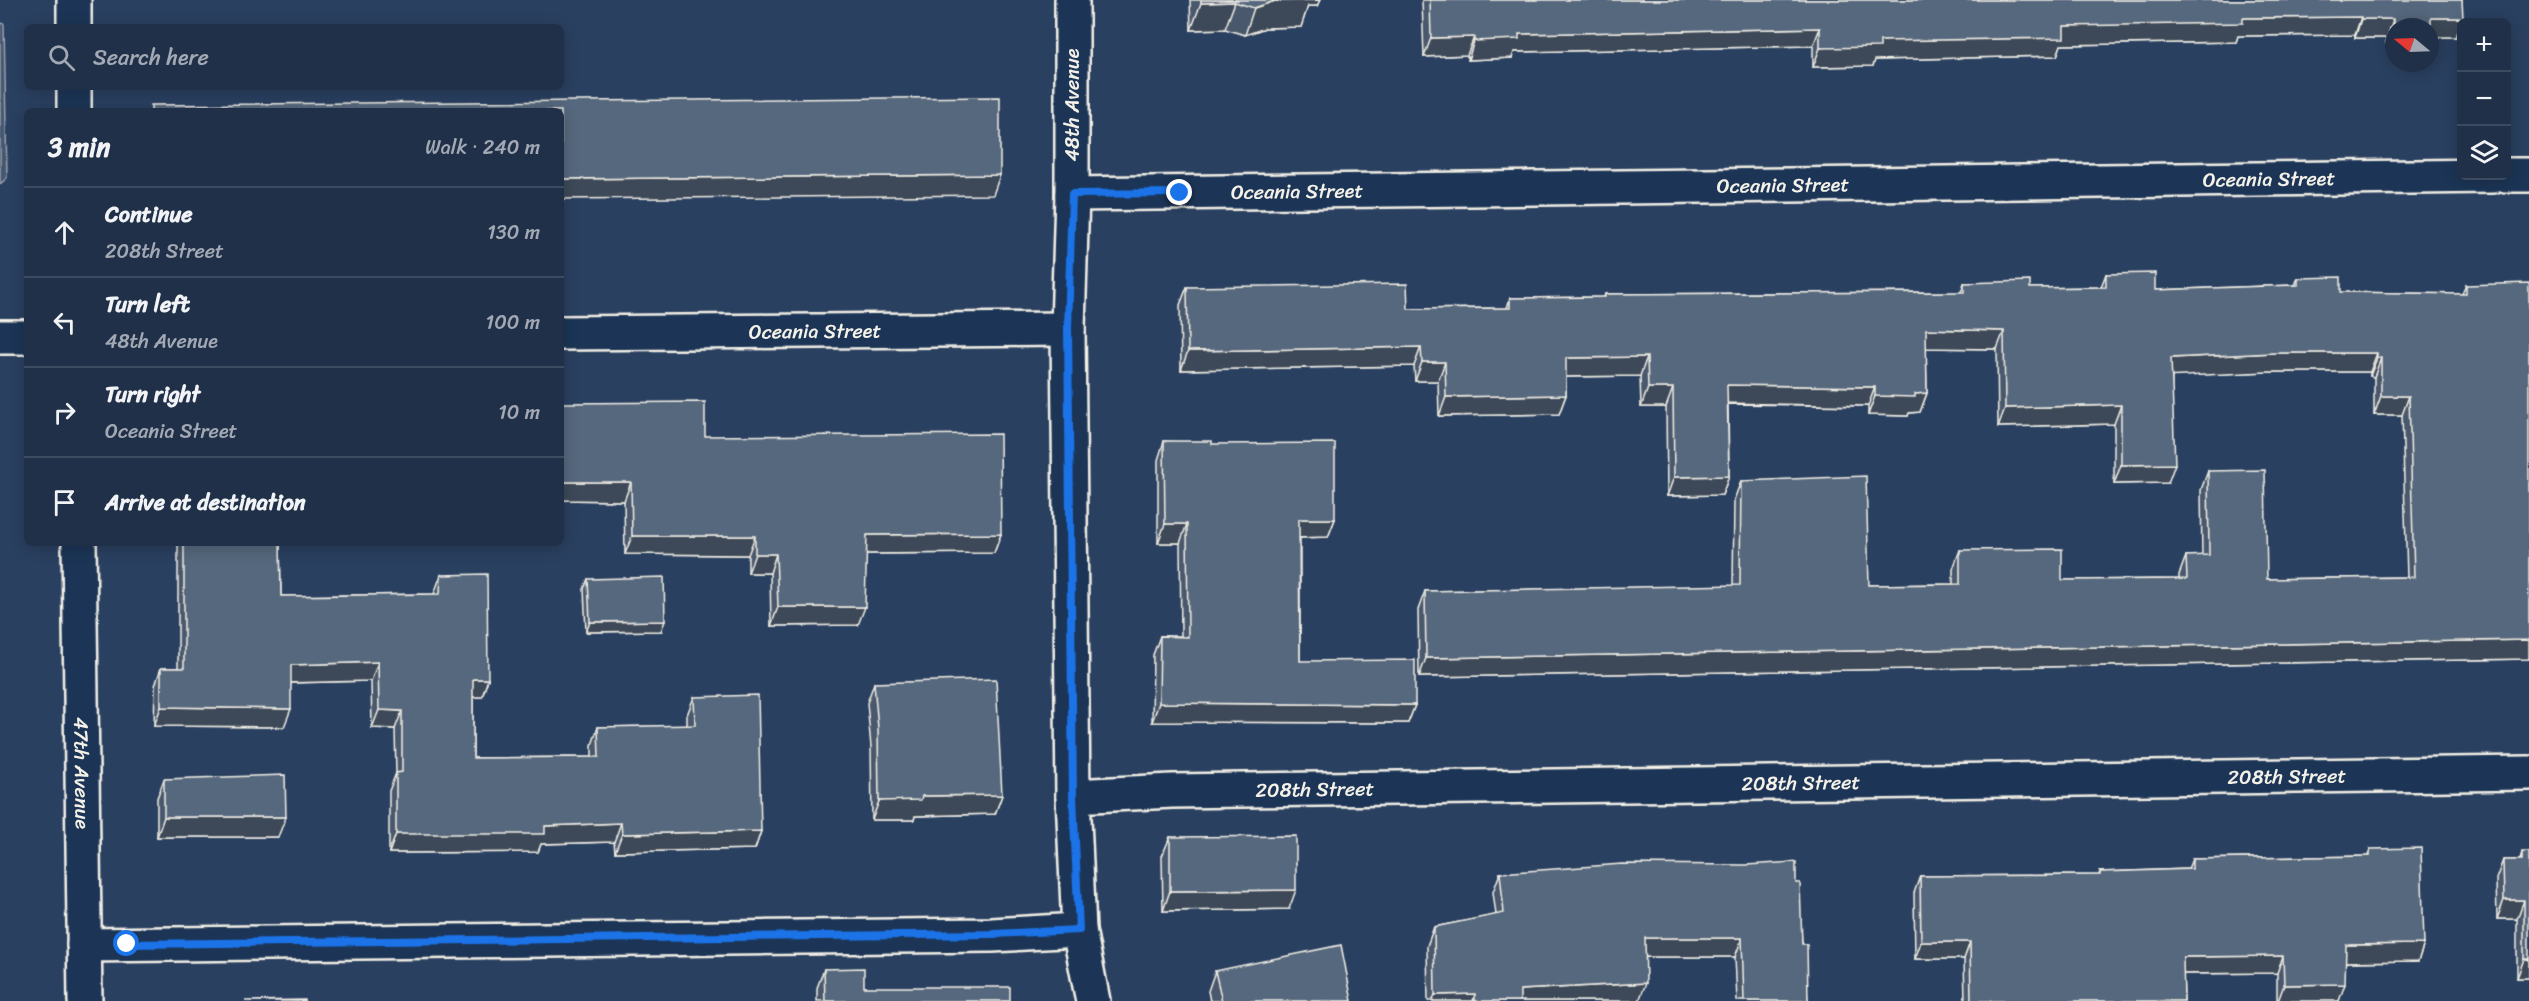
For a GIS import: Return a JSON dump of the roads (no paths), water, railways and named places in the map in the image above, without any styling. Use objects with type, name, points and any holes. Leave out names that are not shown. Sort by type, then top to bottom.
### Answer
[{"type":"street","points":[[74,0],[74,24]]},
{"type":"street","name":"48th Avenue","points":[[1072,0],[1072,194],[1068,329],[1073,796],[1079,930],[1092,1001]]},
{"type":"street","points":[[74,90],[74,108]]},
{"type":"street","points":[[2511,175],[2529,175]]},
{"type":"street","name":"Oceania Street","points":[[1072,194],[2457,176]]},
{"type":"street","name":"Oceania Street","points":[[564,333],[1068,329]]},
{"type":"street","points":[[0,337],[24,337]]},
{"type":"street","name":"47th Avenue","points":[[79,546],[85,1001]]},
{"type":"street","name":"208th Street","points":[[1073,796],[1172,791],[2529,773]]},
{"type":"street","points":[[84,945],[992,934],[1079,930]]}]
